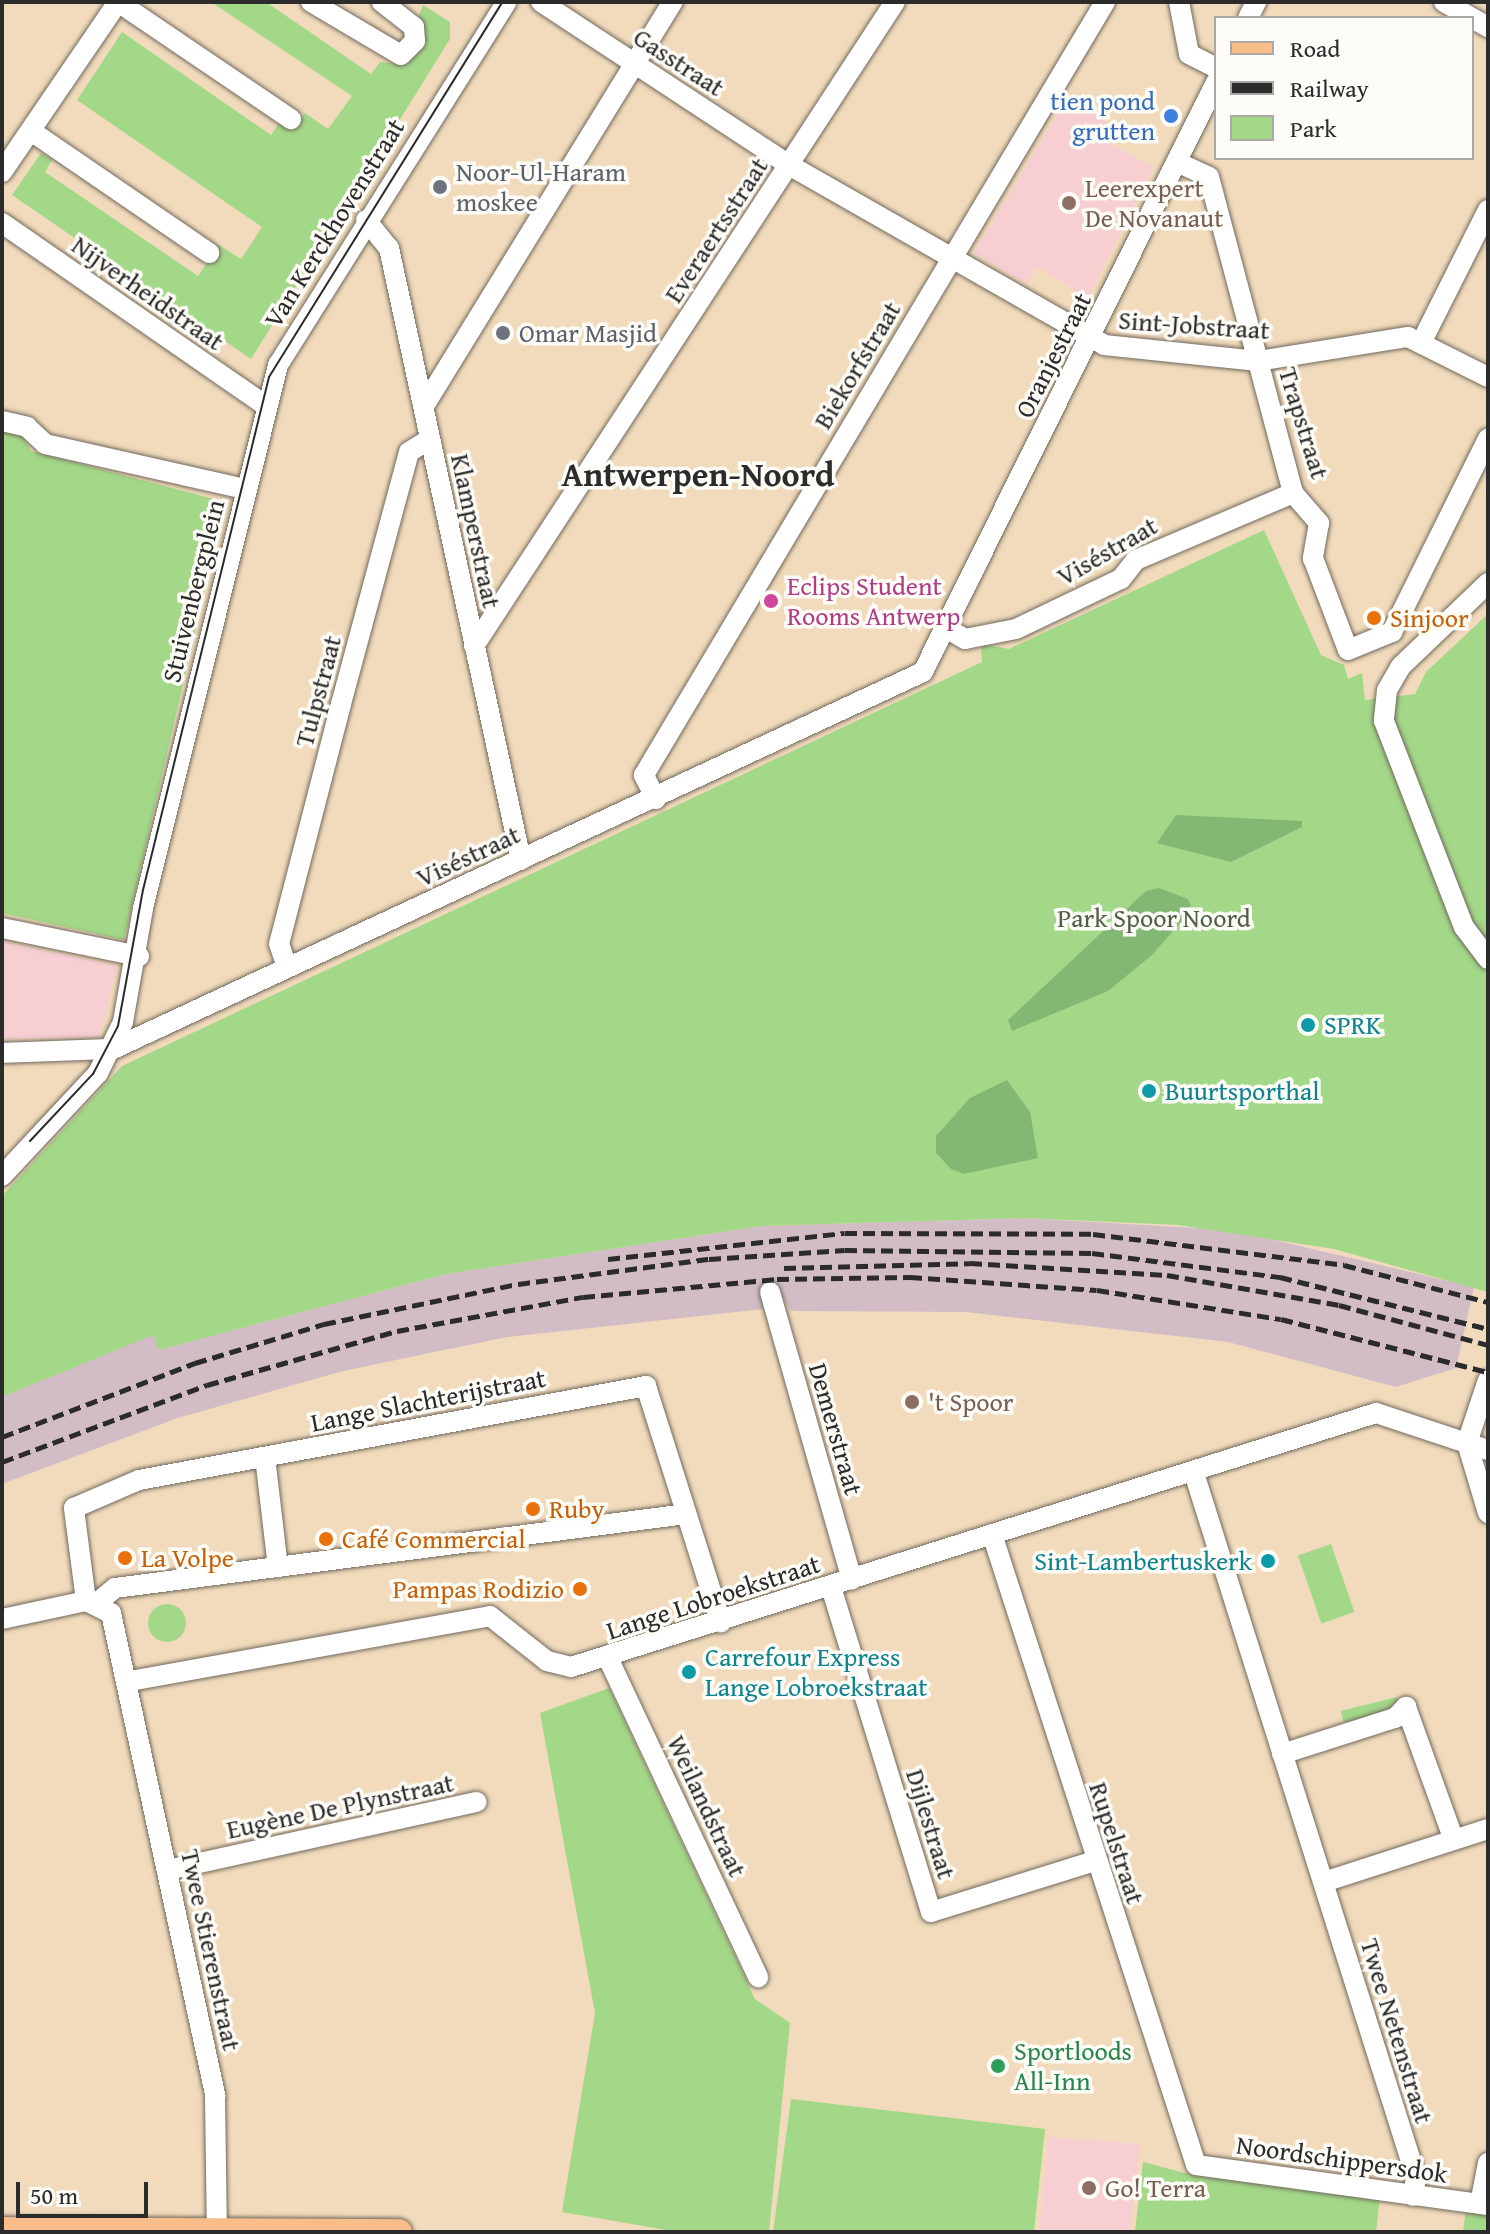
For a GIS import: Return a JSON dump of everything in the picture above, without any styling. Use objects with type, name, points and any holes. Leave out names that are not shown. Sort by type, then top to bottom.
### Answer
[{"type":"main road","points":[[2,2230],[399,2232]]},
{"type":"street","points":[[2,172],[118,2],[291,119]]},
{"type":"street","points":[[311,2],[387,54],[401,55],[415,41],[414,27],[382,2]]},
{"type":"street","name":"Van Kerckhovenstraat","points":[[245,489],[278,365],[366,220],[507,2]]},
{"type":"street","name":"Gasstraat","points":[[541,2],[789,165]]},
{"type":"street","points":[[424,406],[673,2]]},
{"type":"street","name":"Everaertsstraat","points":[[474,646],[895,2]]},
{"type":"street","name":"Biekorfstraat","points":[[656,799],[644,775],[1105,2]]},
{"type":"street","points":[[1179,2],[1189,54],[1214,67]]},
{"type":"street","points":[[1444,2],[1469,16]]},
{"type":"street","name":"Oranjestraat","points":[[934,650],[1214,86]]},
{"type":"street","points":[[31,131],[209,253]]},
{"type":"street","name":"Trapstraat","points":[[1177,162],[1209,177],[1293,493],[1319,523],[1313,558],[1348,650],[1392,632],[1488,439]]},
{"type":"street","name":"Sint-Jobstraat","points":[[789,165],[1091,338],[1258,361],[1408,337],[1488,377]]},
{"type":"street","points":[[1421,343],[1482,238],[1488,210]]},
{"type":"street","name":"Klamperstraat","points":[[366,220],[389,248],[521,860]]},
{"type":"street","name":"Nijverheidstraat","points":[[2,223],[265,405]]},
{"type":"street","name":"Stuivenbergplein","points":[[2,421],[27,427],[45,444],[245,489],[143,908],[139,956],[113,1049]]},
{"type":"street","name":"Tulpstraat","points":[[287,967],[279,944],[409,452],[430,439]]},
{"type":"street","name":"Viséstraat","points":[[946,628],[965,639],[1016,629],[1121,579],[1136,560],[1293,493]]},
{"type":"street","points":[[1488,583],[1392,678],[1384,721],[1392,752],[1464,927],[1488,959]]},
{"type":"street","name":"Viséstraat","points":[[2,1053],[113,1049],[656,799],[923,672],[934,650]]},
{"type":"street","points":[[2,928],[139,956]]},
{"type":"street","points":[[2,1176],[113,1049]]},
{"type":"street","name":"Demerstraat","points":[[770,1292],[852,1580]]},
{"type":"street","points":[[1488,1380],[1467,1443],[1488,1513]]},
{"type":"street","name":"Lange Slachterijstraat","points":[[92,1602],[74,1508],[139,1480],[646,1386],[721,1622]]},
{"type":"street","name":"Lange Lobroekstraat","points":[[130,1681],[490,1616],[547,1661],[571,1667],[608,1658],[1376,1413],[1488,1450]]},
{"type":"street","points":[[265,1457],[278,1567]]},
{"type":"street","name":"Twee Netenstraat","points":[[1194,1473],[1416,2177],[1413,2196]]},
{"type":"street","points":[[2,1619],[92,1602],[115,1588],[686,1514]]},
{"type":"street","name":"Rupelstraat","points":[[992,1534],[1095,1861],[1196,2165]]},
{"type":"street","name":"Dijlestraat","points":[[831,1587],[931,1912],[1095,1861]]},
{"type":"street","points":[[92,1602],[111,1613],[130,1681]]},
{"type":"street","name":"Weilandstraat","points":[[608,1658],[758,1977]]},
{"type":"street","name":"Twee Stierenstraat","points":[[130,1681],[215,2096],[217,2230]]},
{"type":"street","points":[[1282,1754],[1395,1718],[1406,1707],[1454,1840]]},
{"type":"street","name":"Eugène De Plynstraat","points":[[167,1870],[477,1802]]},
{"type":"street","points":[[1324,1882],[1488,1829]]},
{"type":"street","name":"Noordschippersdok","points":[[1196,2165],[1484,2204],[1488,2163]]},
{"type":"shaded area","name":"Leerexpert De Novanaut","points":[[1067,99],[1108,123],[1100,137],[1153,168],[1088,298],[1037,267],[1027,284],[974,253]]},
{"type":"shaded area","points":[[2,941],[117,966],[99,1038],[2,1039]]},
{"type":"shaded area","points":[[1024,1218],[1232,1230],[1474,1287],[1456,1368],[1396,1387],[1228,1342],[966,1312],[791,1311],[778,1290],[764,1291],[763,1309],[507,1337],[343,1371],[178,1418],[2,1484],[2,1397],[154,1334],[159,1350],[446,1274],[762,1226]]},
{"type":"shaded area","name":"Go! Terra","points":[[1049,2137],[1140,2144],[1129,2232],[1039,2232]]},
{"type":"green space","points":[[211,2],[266,2],[371,74],[380,62],[401,64],[423,5],[450,22],[450,39],[251,359],[12,195],[41,153],[52,160],[45,172],[198,276],[219,245],[241,259],[262,227],[77,100],[122,32],[271,135],[279,123],[292,131],[305,113],[328,129],[352,96]]},
{"type":"green space","points":[[2,429],[21,433],[31,451],[225,502],[124,940],[2,913]]},
{"type":"green space","name":"Park Spoor Noord","points":[[1264,530],[1321,655],[1344,665],[1348,679],[1362,673],[1365,700],[1415,694],[1426,672],[1488,614],[1488,1292],[1334,1249],[1178,1225],[1024,1218],[762,1226],[446,1274],[159,1350],[153,1335],[2,1397],[2,1196],[122,1066],[982,662],[981,644],[1009,649]]},
{"type":"green space","points":[[1176,815],[1302,821],[1302,827],[1231,862],[1157,843]]},
{"type":"green space","points":[[1159,888],[1188,899],[1192,909],[1152,955],[1108,991],[1012,1031],[1008,1020],[1146,891]]},
{"type":"green space","points":[[1007,1080],[1030,1112],[1038,1158],[964,1174],[951,1169],[936,1153],[936,1136],[970,1098]]},
{"type":"green space","points":[[1331,1544],[1354,1612],[1321,1623],[1298,1555]]},
{"type":"green space","points":[[167,1604],[181,1609],[186,1623],[181,1637],[167,1642],[153,1637],[148,1623],[153,1609]]},
{"type":"green space","points":[[609,1688],[755,1999],[790,2023],[769,2232],[678,2232],[562,2212],[595,2013],[540,1713]]},
{"type":"green space","points":[[1397,1697],[1400,1709],[1344,1723],[1341,1711]]},
{"type":"green space","points":[[791,2099],[1045,2129],[1034,2232],[773,2232]]},
{"type":"green space","points":[[1143,2162],[1185,2173],[1380,2197],[1376,2232],[1135,2232]]},
{"type":"green space","points":[[1466,2208],[1488,2212],[1488,2232],[1463,2232]]},
{"type":"tram line","points":[[30,1141],[93,1074],[118,1026],[143,890],[269,377],[502,2]]},
{"type":"railway","points":[[608,1259],[845,1233],[1093,1234],[1344,1265],[1488,1302]]},
{"type":"railway","points":[[2,1437],[195,1363],[324,1324],[518,1284],[709,1259],[845,1250],[1092,1253],[1280,1277],[1488,1329]]},
{"type":"railway","points":[[784,1268],[970,1263],[1167,1275],[1339,1305],[1488,1345]]},
{"type":"railway","points":[[2,1462],[207,1385],[397,1331],[583,1297],[777,1279],[910,1277],[1097,1290],[1281,1319],[1488,1372]]},
{"type":"place","name":"tien pond grutten","points":[[1171,116]]},
{"type":"place","name":"Noor-Ul-Haram moskee","points":[[440,187]]},
{"type":"place","name":"Leerexpert De Novanaut","points":[[1069,203]]},
{"type":"place","name":"Omar Masjid","points":[[503,333]]},
{"type":"place","name":"Eclips Student Rooms Antwerp","points":[[771,601]]},
{"type":"place","name":"Sinjoor","points":[[1374,618]]},
{"type":"place","name":"SPRK","points":[[1308,1025]]},
{"type":"place","name":"Buurtsporthal","points":[[1149,1091]]},
{"type":"place","name":"'t Spoor","points":[[912,1402]]},
{"type":"place","name":"Ruby","points":[[533,1509]]},
{"type":"place","name":"Café Commercial","points":[[326,1539]]},
{"type":"place","name":"La Volpe","points":[[125,1558]]},
{"type":"place","name":"Sint-Lambertuskerk","points":[[1268,1561]]},
{"type":"place","name":"Pampas Rodizio","points":[[580,1589]]},
{"type":"place","name":"Carrefour Express Lange Lobroekstraat","points":[[689,1672]]},
{"type":"place","name":"Sportloods All-Inn","points":[[998,2066]]},
{"type":"place","name":"Go! Terra","points":[[1089,2188]]},
{"type":"district","name":"Antwerpen-Noord","points":[[698,474]]}]
